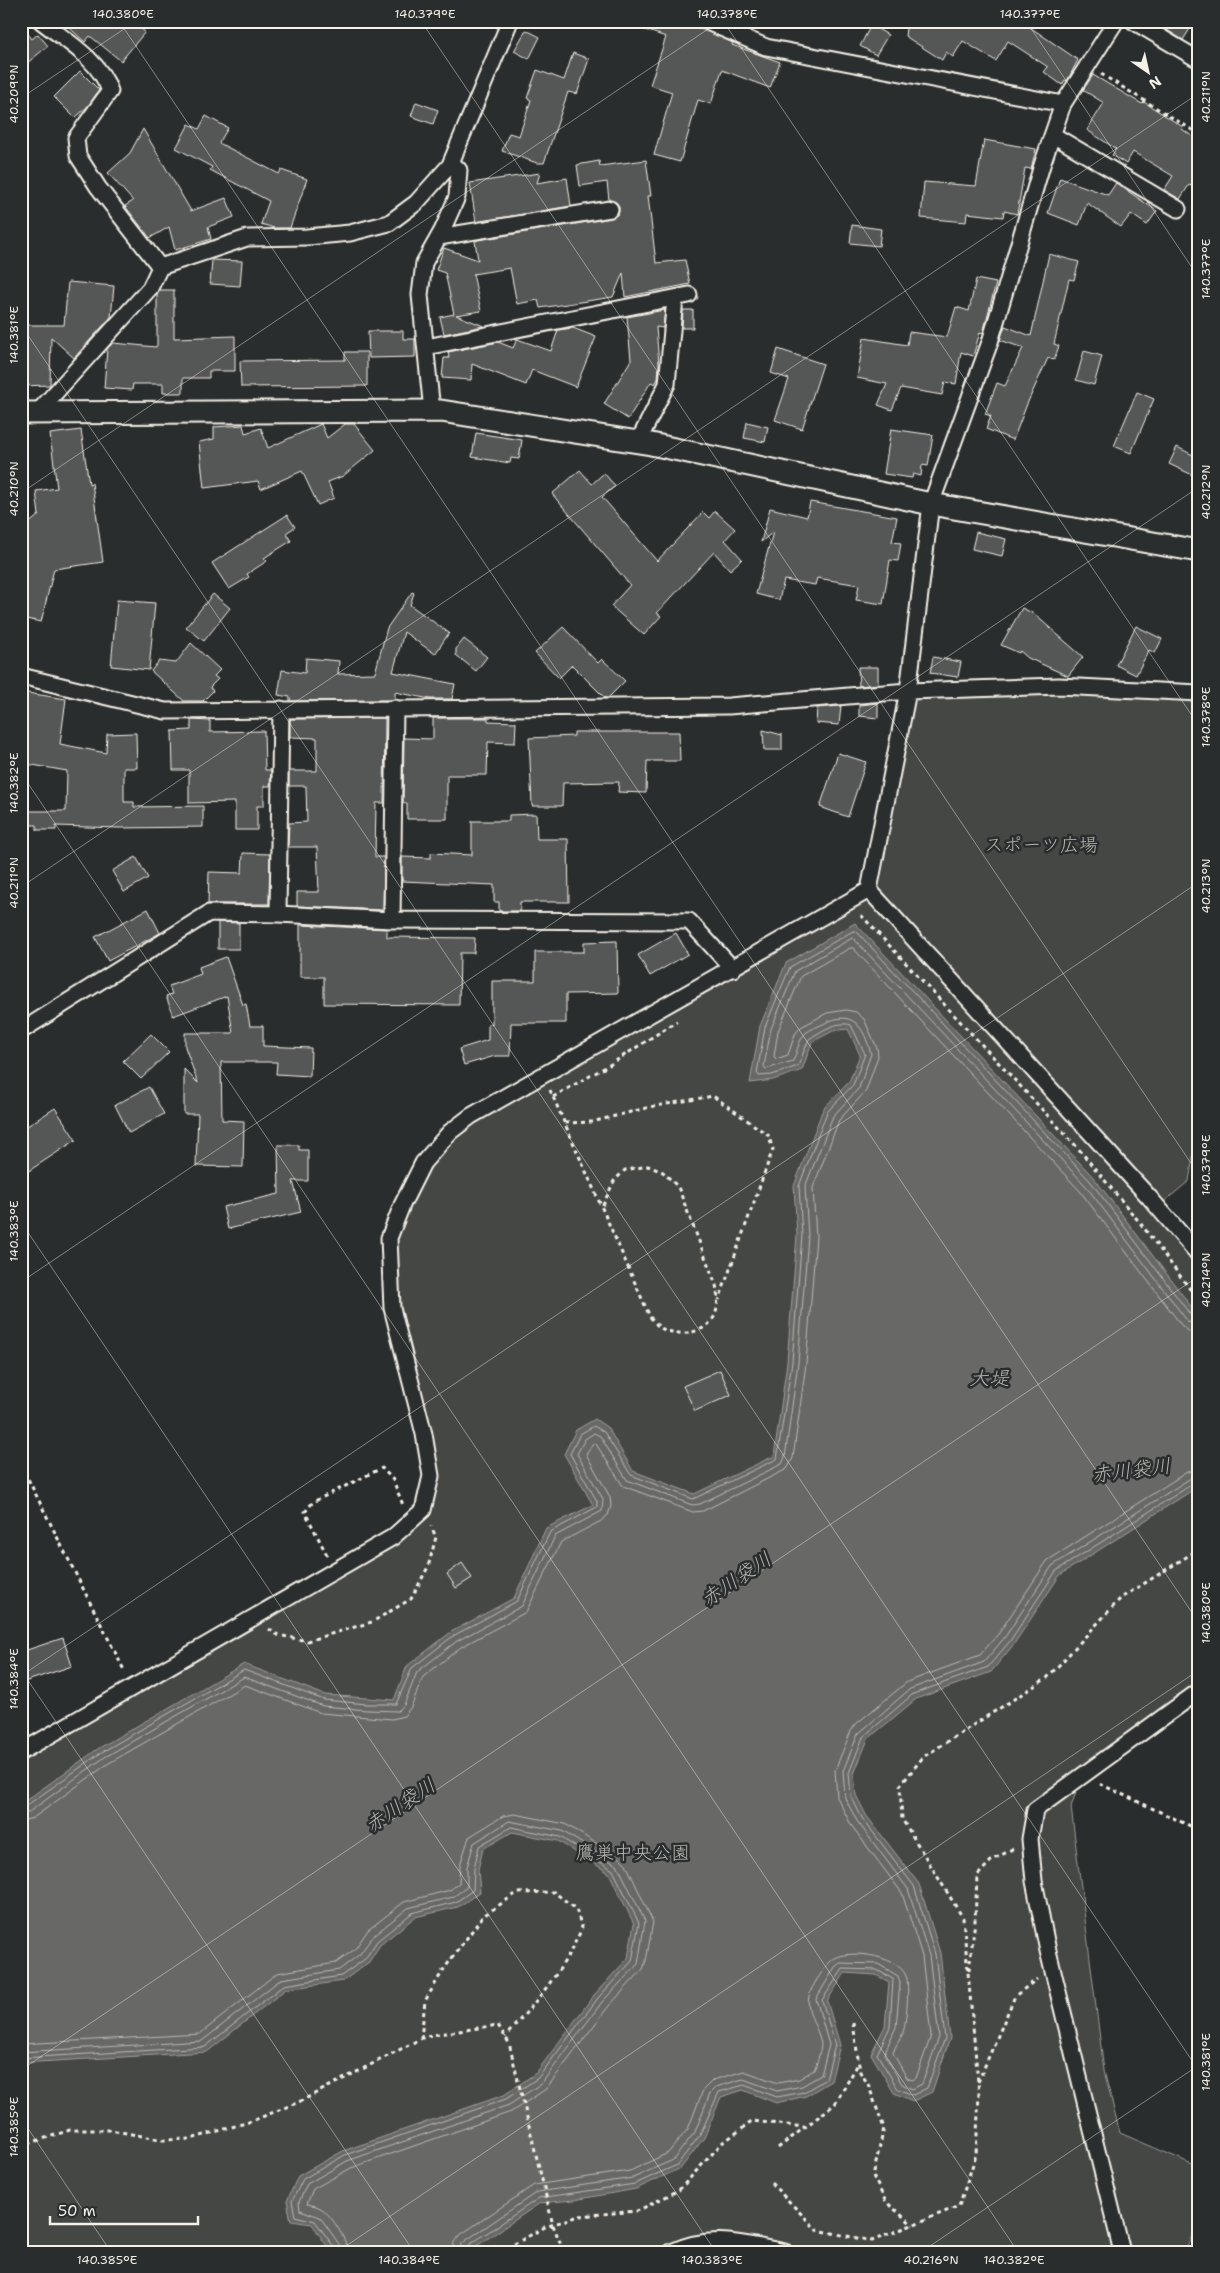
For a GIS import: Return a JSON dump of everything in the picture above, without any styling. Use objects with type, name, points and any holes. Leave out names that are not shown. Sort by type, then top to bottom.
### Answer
[{"type":"street","points":[[41,21],[96,65],[106,79],[110,90],[76,138],[78,156],[98,186],[160,267]]},
{"type":"street","points":[[29,413],[150,288],[160,267],[247,238],[307,237],[350,233],[389,223],[416,203],[452,162],[510,21]]},
{"type":"street","points":[[705,21],[766,46],[1063,104]]},
{"type":"street","points":[[21,1752],[393,1537],[423,1510],[431,1476],[424,1434],[392,1308],[390,1238],[402,1205],[423,1162],[450,1132],[472,1116],[869,890],[908,691],[931,504],[990,342],[1042,165],[1063,104],[1116,21]]},
{"type":"street","points":[[1133,21],[1199,60]]},
{"type":"street","points":[[1052,135],[1178,209]]},
{"type":"street","points":[[432,411],[420,295],[424,263],[458,197],[460,170],[452,162]]},
{"type":"street","points":[[439,237],[610,209]]},
{"type":"street","points":[[426,347],[682,296],[667,384],[638,442]]},
{"type":"street","points":[[29,413],[432,411],[638,442],[931,504],[1199,551]]},
{"type":"street","points":[[21,676],[165,711],[729,706],[908,691],[1059,686],[1199,693]]},
{"type":"street","points":[[392,920],[394,708]]},
{"type":"street","points":[[278,914],[282,709]]},
{"type":"street","points":[[869,890],[1149,1197],[1199,1255]]},
{"type":"street","points":[[21,1031],[209,913],[278,914],[392,920],[689,921],[733,969]]},
{"type":"street","points":[[1122,2252],[1052,1968],[1034,1881],[1030,1839],[1035,1810],[1082,1774],[1199,1691]]},
{"type":"street","points":[[671,2252],[685,2245],[723,2240],[785,2252]]},
{"type":"path","points":[[1088,66],[1199,134]]},
{"type":"path","points":[[856,915],[862,914],[1077,1147],[1141,1224],[1199,1301]]},
{"type":"path","points":[[553,1097],[611,1064],[684,1016]]},
{"type":"path","points":[[543,1075],[650,1317],[661,1328],[681,1334],[701,1331],[715,1318],[719,1301],[773,1149],[768,1135],[713,1096],[650,1107],[592,1122],[565,1123]]},
{"type":"path","points":[[602,1207],[614,1181],[625,1170],[648,1166],[663,1172],[678,1188],[716,1285],[719,1301]]},
{"type":"path","points":[[21,1465],[132,1688]]},
{"type":"path","points":[[336,1571],[306,1512],[314,1502],[382,1468],[393,1480],[410,1521]]},
{"type":"path","points":[[255,1618],[278,1636],[307,1641],[372,1622],[411,1599],[428,1567],[436,1537],[423,1510]]},
{"type":"path","points":[[772,2183],[817,2230],[872,2241],[959,2206],[976,2155],[978,2083],[963,1918],[902,1819],[900,1786],[923,1757],[1047,1678],[1121,1598],[1199,1549]]},
{"type":"path","points":[[1082,1774],[1127,1798],[1199,1830]]},
{"type":"path","points":[[968,1978],[975,1920],[977,1876],[991,1861],[1030,1839]]},
{"type":"path","points":[[421,2038],[425,2001],[444,1969],[483,1916],[517,1893],[554,1892],[576,1908],[582,1928],[571,1954],[556,1976],[505,2037]]},
{"type":"path","points":[[978,2083],[1015,1996],[1052,1968]]},
{"type":"path","points":[[853,2023],[860,2072],[868,2084],[884,2128],[873,2176],[886,2202],[913,2225]]},
{"type":"path","points":[[21,2146],[70,2130],[110,2130],[163,2140],[191,2139],[249,2122],[299,2102],[421,2038],[498,2025],[509,2043],[552,2225],[564,2252]]},
{"type":"path","points":[[778,2148],[835,2104],[859,2063]]},
{"type":"path","points":[[500,2252],[552,2225],[579,2216],[638,2211],[679,2190],[722,2143],[753,2121],[804,2127]]},
{"type":"green space","name":"鷹巣中央公園","points":[[908,691],[1199,693],[1199,1121],[1189,1181],[1158,1207],[1199,1255],[1199,1691],[1082,1774],[1071,1807],[1104,2071],[1120,2133],[1199,2167],[1199,2219],[1185,2252],[21,2252],[21,1752],[308,1587],[423,1510],[431,1476],[390,1262],[402,1205],[450,1132],[869,890]]},
{"type":"water","name":"大堤","points":[[855,923],[1095,1179],[1199,1317],[1199,1486],[1060,1575],[1014,1644],[991,1672],[916,1699],[868,1739],[854,1774],[856,1795],[866,1815],[919,1884],[940,1953],[950,2038],[932,2092],[913,2101],[894,2093],[871,2054],[885,2026],[889,1982],[876,1975],[845,1973],[827,2001],[840,2045],[831,2081],[806,2096],[776,2103],[743,2090],[721,2097],[704,2138],[681,2168],[636,2189],[574,2200],[540,2203],[468,2252],[331,2252],[312,2224],[291,2221],[287,2201],[298,2176],[343,2151],[504,2095],[536,2073],[594,1995],[628,1958],[634,1924],[609,1873],[558,1841],[512,1832],[483,1849],[478,1869],[480,1892],[458,1907],[415,1917],[380,1945],[369,1962],[343,1981],[286,1989],[207,2052],[21,2063],[21,1804],[99,1748],[244,1664],[325,1695],[394,1700],[407,1666],[451,1632],[514,1598],[546,1528],[593,1505],[564,1454],[576,1430],[595,1419],[608,1428],[633,1471],[694,1494],[774,1456],[787,1362],[797,1235],[794,1186],[823,1109],[849,1082],[860,1055],[848,1029],[833,1031],[812,1042],[802,1070],[773,1080],[750,1083],[760,1026],[786,963]]},
{"type":"building","points":[[62,21],[132,21],[145,32],[121,61],[90,36],[85,42]]},
{"type":"building","points":[[628,21],[677,21],[700,28],[733,43],[732,45],[780,62],[770,88],[722,70],[711,104],[698,100],[680,162],[654,155],[672,92],[650,85],[666,37],[628,24]]},
{"type":"building","points":[[907,21],[1021,21],[1078,60],[1067,81],[1065,80],[1062,85],[1044,72],[1048,67],[1008,41],[996,61],[963,41],[953,57],[946,52],[942,60],[905,36]]},
{"type":"building","points":[[1152,21],[1195,21],[1183,40]]},
{"type":"building","points":[[21,25],[32,39],[38,34],[48,46],[21,68]]},
{"type":"building","points":[[871,25],[888,35],[876,55],[860,46]]},
{"type":"building","points":[[526,30],[540,37],[529,59],[514,51]]},
{"type":"building","points":[[573,53],[589,59],[577,94],[568,92],[544,163],[537,163],[502,151],[509,133],[519,136],[531,100],[527,98],[537,70],[564,80]]},
{"type":"building","points":[[80,71],[99,90],[88,106],[75,118],[54,97]]},
{"type":"building","points":[[1093,75],[1142,104],[1144,102],[1183,127],[1182,129],[1199,141],[1199,175],[1191,186],[1189,185],[1180,199],[1164,190],[1173,176],[1133,152],[1126,164],[1112,155],[1116,149],[1087,130],[1104,103],[1083,90]]},
{"type":"building","points":[[416,102],[438,110],[433,124],[411,116]]},
{"type":"building","points":[[206,116],[228,128],[219,143],[279,174],[281,170],[307,179],[290,228],[274,228],[261,224],[269,201],[210,170],[212,167],[176,148],[189,124],[199,129]]},
{"type":"building","points":[[143,129],[191,211],[226,198],[234,217],[208,227],[211,239],[175,250],[169,227],[150,238],[125,206],[133,201],[108,173],[130,153]]},
{"type":"building","points":[[984,140],[1036,149],[1031,169],[1025,168],[1017,214],[1004,211],[1003,217],[967,213],[966,222],[921,218],[924,182],[976,186]]},
{"type":"building","points":[[646,160],[656,263],[685,260],[690,284],[625,297],[623,273],[613,297],[540,308],[538,300],[517,304],[510,268],[473,274],[481,311],[456,315],[484,326],[444,334],[440,317],[454,314],[445,273],[436,270],[444,248],[478,260],[475,241],[478,240],[612,218],[619,213],[619,208],[617,203],[609,200],[607,182],[580,186],[577,165],[599,161],[600,166]]},
{"type":"building","points":[[540,173],[537,183],[567,178],[571,206],[476,222],[470,183]]},
{"type":"building","points":[[1060,178],[1108,195],[1116,183],[1157,211],[1147,225],[1131,214],[1121,227],[1087,203],[1079,225],[1048,213]]},
{"type":"building","points":[[852,225],[881,229],[879,246],[850,243]]},
{"type":"building","points":[[1049,254],[1079,262],[1074,280],[1069,279],[1054,344],[1059,346],[1054,360],[1048,358],[1013,440],[986,429],[991,416],[985,414],[997,383],[1005,386],[1023,348],[1000,340],[1005,326],[1031,336]]},
{"type":"building","points":[[212,260],[242,261],[240,286],[210,284]]},
{"type":"building","points":[[976,279],[996,283],[983,333],[980,332],[973,356],[961,352],[956,384],[945,382],[942,395],[901,388],[892,410],[878,405],[887,384],[857,378],[864,338],[907,345],[909,332],[947,337],[956,307],[969,311]]},
{"type":"building","points":[[68,282],[114,286],[111,317],[74,358],[51,337],[50,385],[21,386],[22,325],[64,325]]},
{"type":"building","points":[[159,290],[174,290],[174,338],[235,336],[235,371],[209,371],[209,378],[183,378],[183,393],[163,393],[163,384],[133,384],[132,390],[104,388],[107,349],[113,343],[156,347],[157,294]]},
{"type":"building","points":[[665,310],[663,328],[656,327],[659,364],[658,379],[655,384],[651,382],[628,419],[604,404],[631,360],[627,317]]},
{"type":"building","points":[[683,310],[693,310],[693,328],[682,328]]},
{"type":"building","points":[[573,328],[596,337],[576,387],[532,370],[526,385],[472,364],[471,380],[442,378],[444,358],[449,358],[448,352],[498,342],[513,348],[517,339],[551,351],[558,330]]},
{"type":"building","points":[[368,331],[403,331],[403,339],[415,339],[415,357],[369,358]]},
{"type":"building","points":[[778,349],[823,364],[802,429],[775,420],[789,379],[771,373]]},
{"type":"building","points":[[1084,351],[1102,356],[1094,385],[1076,380]]},
{"type":"building","points":[[345,352],[367,352],[367,386],[241,387],[240,361],[345,360]]},
{"type":"building","points":[[1137,392],[1154,399],[1131,453],[1114,446]]},
{"type":"building","points":[[747,422],[768,427],[765,442],[744,438]]},
{"type":"building","points":[[321,424],[327,438],[345,424],[354,424],[375,450],[343,476],[328,482],[334,498],[318,505],[302,471],[261,489],[258,481],[204,488],[199,442],[214,439],[214,427],[243,425],[245,433],[261,428],[268,448]]},
{"type":"building","points":[[891,429],[933,435],[928,466],[922,465],[921,476],[913,474],[912,478],[884,474]]},
{"type":"building","points":[[81,430],[89,484],[92,483],[103,562],[54,569],[41,622],[21,618],[21,530],[39,515],[36,491],[57,488],[50,434]]},
{"type":"building","points":[[476,433],[522,440],[519,459],[511,458],[510,463],[472,457]]},
{"type":"building","points":[[1177,447],[1199,458],[1199,478],[1169,464]]},
{"type":"building","points":[[580,470],[592,484],[604,473],[615,486],[602,497],[657,561],[703,512],[709,518],[715,511],[735,529],[725,540],[742,559],[730,570],[714,552],[657,613],[661,616],[644,635],[611,606],[630,585],[552,494]]},
{"type":"building","points":[[810,502],[897,517],[892,542],[901,543],[898,561],[890,560],[883,604],[856,600],[859,585],[817,578],[815,585],[784,580],[779,600],[756,594],[773,532],[761,542],[770,508],[807,517]]},
{"type":"building","points":[[287,515],[295,527],[286,533],[291,541],[264,558],[267,561],[247,574],[249,577],[229,589],[212,563]]},
{"type":"building","points":[[976,532],[1006,539],[1002,556],[972,549]]},
{"type":"building","points":[[412,592],[414,593],[410,605],[449,633],[435,654],[404,632],[393,672],[455,684],[452,699],[430,699],[395,692],[395,699],[390,700],[290,701],[290,697],[278,695],[282,670],[305,673],[306,658],[339,661],[338,674],[375,673],[387,628]]},
{"type":"building","points":[[213,594],[230,608],[204,641],[186,627]]},
{"type":"building","points":[[117,600],[155,603],[149,670],[111,666]]},
{"type":"building","points":[[1022,608],[1034,614],[1083,657],[1068,676],[1028,658],[1020,651],[1019,653],[1001,645]]},
{"type":"building","points":[[1136,626],[1162,639],[1155,653],[1149,650],[1136,675],[1116,665]]},
{"type":"building","points":[[563,627],[598,663],[602,659],[625,681],[608,698],[605,698],[572,665],[559,678],[535,653]]},
{"type":"building","points":[[464,639],[487,657],[476,671],[456,655],[456,649]]},
{"type":"building","points":[[191,643],[220,670],[214,676],[218,679],[210,687],[213,691],[203,701],[184,701],[151,671],[159,661],[176,663]]},
{"type":"building","points":[[933,657],[961,662],[958,677],[930,673]]},
{"type":"building","points":[[858,667],[878,667],[878,684],[859,686]]},
{"type":"building","points":[[21,692],[66,699],[60,744],[106,753],[107,734],[136,733],[137,768],[124,768],[124,802],[134,802],[134,807],[203,806],[203,827],[119,828],[56,826],[56,830],[37,830],[37,825],[21,825],[21,811],[66,811],[67,771],[21,763]]},
{"type":"building","points":[[878,703],[878,718],[859,716],[859,705]]},
{"type":"building","points":[[841,706],[839,725],[816,723],[817,708]]},
{"type":"building","points":[[385,718],[384,803],[376,803],[375,857],[384,857],[383,910],[297,906],[297,892],[319,892],[317,847],[288,847],[289,823],[307,822],[306,786],[289,786],[289,771],[317,771],[317,738],[290,737],[290,719]]},
{"type":"building","points":[[433,718],[488,718],[488,721],[516,722],[515,743],[488,742],[487,775],[447,775],[447,819],[407,819],[407,803],[403,803],[404,738],[433,739]]},
{"type":"building","points":[[191,720],[210,721],[210,732],[264,731],[265,770],[271,770],[270,786],[264,786],[264,806],[257,806],[257,830],[235,830],[235,802],[189,803],[189,770],[173,770],[172,731],[191,730]]},
{"type":"building","points":[[763,730],[782,735],[782,750],[764,750]]},
{"type":"building","points":[[574,732],[679,732],[680,761],[647,761],[646,793],[618,792],[619,782],[563,783],[562,806],[532,806],[529,738],[574,736]]},
{"type":"building","points":[[838,753],[866,762],[848,817],[820,807]]},
{"type":"building","points":[[536,814],[537,839],[568,839],[569,902],[520,902],[520,911],[499,911],[499,902],[494,902],[494,885],[402,881],[402,857],[431,858],[431,853],[472,855],[472,821],[509,821],[509,815]]},
{"type":"building","points":[[243,853],[270,854],[269,904],[208,904],[209,872],[242,873]]},
{"type":"building","points":[[136,857],[148,878],[124,892],[112,871]]},
{"type":"building","points":[[148,909],[160,933],[108,961],[95,937]]},
{"type":"building","points":[[218,922],[239,923],[239,949],[218,949]]},
{"type":"building","points":[[300,925],[387,929],[387,937],[475,938],[474,953],[460,953],[459,1005],[324,1004],[324,977],[300,977]]},
{"type":"building","points":[[676,933],[688,954],[650,976],[638,955]]},
{"type":"building","points":[[617,941],[618,993],[566,994],[566,1023],[511,1023],[510,1056],[495,1056],[464,1065],[459,1049],[488,1040],[488,1024],[492,1024],[492,981],[535,981],[535,952],[584,952],[584,942]]},
{"type":"building","points":[[226,957],[243,1005],[246,1004],[250,1026],[263,1026],[263,1046],[311,1048],[310,1076],[276,1074],[277,1062],[221,1062],[222,1120],[244,1121],[243,1167],[196,1166],[198,1114],[184,1114],[184,1069],[198,1083],[185,1047],[185,1033],[233,1033],[227,996],[173,1016],[166,996],[172,994],[169,986],[201,974],[199,967]]},
{"type":"building","points":[[151,1034],[169,1052],[141,1079],[123,1061]]},
{"type":"building","points":[[149,1087],[164,1114],[129,1133],[115,1105]]},
{"type":"building","points":[[55,1108],[76,1140],[21,1176],[21,1130]]},
{"type":"building","points":[[278,1145],[299,1145],[299,1150],[308,1150],[308,1181],[293,1181],[301,1212],[228,1229],[223,1207],[279,1194]]},
{"type":"building","points":[[720,1370],[731,1395],[695,1411],[683,1386]]},
{"type":"building","points":[[462,1563],[472,1578],[456,1588],[447,1574]]},
{"type":"building","points":[[63,1638],[72,1666],[21,1683],[21,1652]]},
{"type":"park label","name":"スポーツ広場","points":[[1041,844]]},
{"type":"water label","name":"赤川袋川","points":[[1131,1470]]},
{"type":"water label","name":"赤川袋川","points":[[736,1579]]},
{"type":"water label","name":"赤川袋川","points":[[400,1805]]}]
